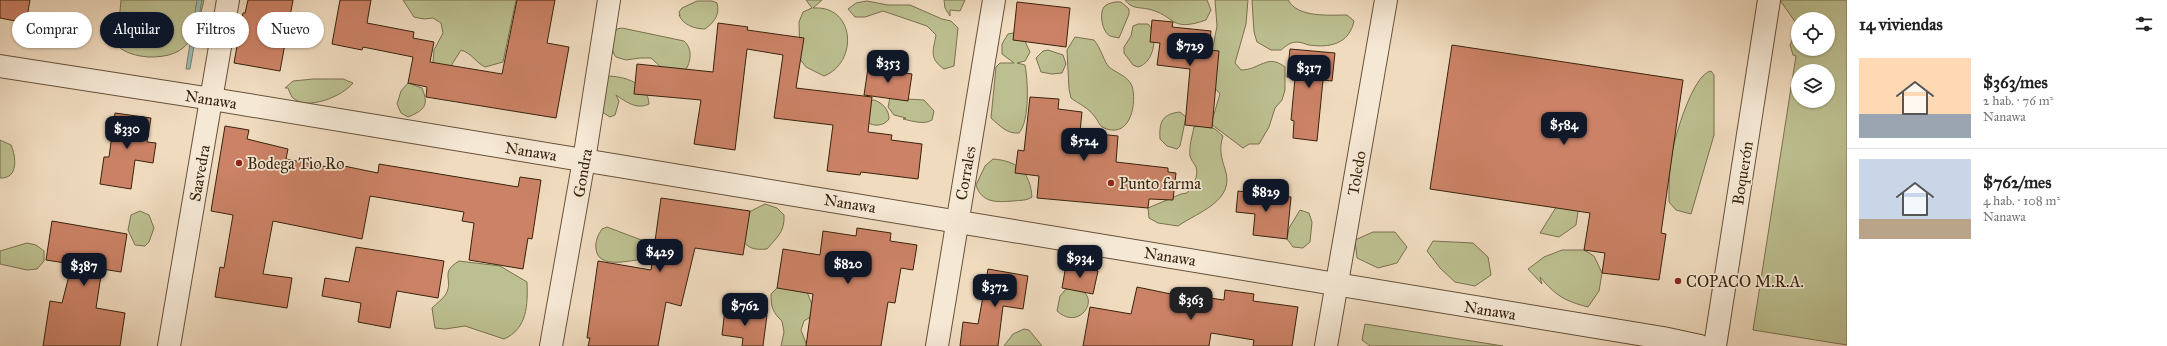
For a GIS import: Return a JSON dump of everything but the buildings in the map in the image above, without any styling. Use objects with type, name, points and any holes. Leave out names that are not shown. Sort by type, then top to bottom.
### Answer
[{"type":"street","name":"Saavedra","points":[[168,346],[228,0]]},
{"type":"street","name":"Gondra","points":[[551,346],[584,160],[609,0]]},
{"type":"street","name":"Corrales","points":[[937,346],[956,221],[994,0]]},
{"type":"street","name":"Toledo","points":[[1326,346],[1386,0]]},
{"type":"street","name":"Boquerón","points":[[1715,346],[1769,0]]},
{"type":"street","name":"Nanawa","points":[[0,66],[212,99],[956,221],[1663,338],[1700,346]]},
{"type":"green space","points":[[121,0],[204,0],[201,12],[182,12],[183,48],[162,56],[140,56],[131,54],[120,48],[174,48],[174,12],[120,12]]},
{"type":"green space","points":[[403,0],[516,0],[503,62],[485,67],[461,50],[451,66],[441,66],[433,62],[434,50],[443,33],[441,23],[433,18],[424,19],[414,17]]},
{"type":"green space","points":[[806,0],[822,0],[813,8],[827,10],[838,16],[844,25],[847,36],[847,48],[843,59],[835,69],[824,76],[806,67],[800,59],[799,22],[803,12],[812,8]]},
{"type":"green space","points":[[944,0],[965,0],[960,11],[950,10],[950,16],[945,8]]},
{"type":"green space","points":[[1125,0],[1207,0],[1211,10],[1206,20],[1185,25],[1174,22],[1157,12],[1133,6]]},
{"type":"green space","points":[[1215,0],[1248,0],[1246,24],[1235,63],[1241,70],[1253,68],[1268,62],[1279,63],[1285,67],[1285,90],[1282,100],[1275,108],[1269,127],[1259,144],[1249,144],[1243,148],[1211,124],[1220,94],[1207,78],[1217,26]]},
{"type":"green space","points":[[1252,0],[1288,0],[1293,6],[1306,13],[1347,15],[1354,21],[1348,35],[1338,43],[1317,46],[1295,42],[1288,44],[1281,50],[1271,50],[1257,42],[1254,32]]},
{"type":"green space","points":[[1780,0],[1847,0],[1847,345],[1753,330],[1791,88],[1791,108],[1835,108],[1835,64],[1795,64],[1796,56],[1835,56],[1835,12],[1791,12],[1791,16]]},
{"type":"green space","points":[[697,1],[712,1],[717,3],[718,12],[716,18],[705,29],[686,24],[679,15],[680,16],[679,12],[682,8]]},
{"type":"green space","points":[[867,1],[888,5],[910,5],[942,19],[951,21],[958,28],[954,66],[944,69],[936,61],[933,54],[936,35],[927,26],[883,11],[865,17],[855,17],[848,9],[856,3]]},
{"type":"green space","points":[[1121,2],[1129,9],[1129,14],[1119,38],[1107,34],[1102,22],[1102,10],[1107,4]]},
{"type":"green space","points":[[1138,24],[1148,24],[1154,41],[1151,55],[1148,60],[1138,67],[1133,65],[1124,53],[1124,47],[1131,36],[1133,26]]},
{"type":"green space","points":[[622,28],[684,41],[690,52],[689,64],[685,71],[663,69],[651,58],[626,60],[616,57],[612,47],[612,39],[617,29]]},
{"type":"green space","points":[[1013,33],[1023,37],[1030,52],[1025,61],[1017,63],[1025,65],[1027,81],[1027,110],[1023,127],[1019,133],[1007,131],[991,118],[996,67],[1000,63],[1014,63],[1002,54],[1002,44],[1008,34]]},
{"type":"green space","points":[[1075,37],[1094,40],[1109,67],[1125,77],[1132,86],[1134,101],[1133,109],[1127,123],[1122,128],[1115,130],[1102,127],[1090,111],[1071,98],[1069,89],[1067,50]]},
{"type":"green space","points":[[1048,50],[1063,55],[1066,64],[1062,73],[1052,74],[1041,72],[1036,58],[1043,51]]},
{"type":"green space","points":[[1711,71],[1714,75],[1714,135],[1691,214],[1676,210],[1669,202],[1671,159],[1681,120],[1686,107],[1698,83],[1704,75]]},
{"type":"green space","points":[[606,76],[620,77],[634,82],[644,91],[648,97],[649,104],[645,106],[636,106],[628,103],[616,95],[619,101],[615,115],[610,117],[602,112]]},
{"type":"green space","points":[[343,79],[353,83],[341,93],[315,103],[298,101],[292,97],[288,88],[285,88],[293,81]]},
{"type":"green space","points":[[408,83],[422,88],[425,103],[422,109],[408,117],[401,113],[397,104],[401,91]]},
{"type":"green space","points":[[890,98],[924,100],[934,111],[932,120],[918,122],[903,119],[906,118],[894,115],[888,107]]},
{"type":"green space","points":[[874,100],[883,105],[888,113],[889,119],[879,125],[873,125],[867,122],[864,101]]},
{"type":"green space","points":[[1180,112],[1186,117],[1180,146],[1177,149],[1167,146],[1160,139],[1160,128],[1165,117]]},
{"type":"green space","points":[[1204,125],[1215,129],[1223,136],[1221,149],[1227,180],[1225,189],[1213,204],[1178,226],[1158,223],[1149,218],[1148,208],[1181,194],[1187,193],[1195,181],[1197,171],[1190,156],[1191,142],[1194,127]]},
{"type":"green space","points":[[0,140],[11,145],[15,161],[13,171],[10,175],[0,178]]},
{"type":"green space","points":[[993,159],[1009,162],[1021,169],[1029,181],[1032,197],[1023,200],[1002,202],[986,199],[982,196],[976,185],[985,166]]},
{"type":"green space","points":[[1560,201],[1579,205],[1576,225],[1559,237],[1540,233]]},
{"type":"green space","points":[[765,204],[777,208],[784,215],[783,226],[780,234],[767,249],[755,249],[749,247],[741,239],[747,213]]},
{"type":"green space","points":[[1300,210],[1309,213],[1312,222],[1310,242],[1303,248],[1293,247],[1287,239],[1289,228]]},
{"type":"green space","points":[[140,211],[149,215],[154,228],[149,242],[145,246],[135,245],[128,230],[131,215]]},
{"type":"green space","points":[[607,227],[644,241],[647,256],[644,259],[624,262],[609,262],[603,260],[598,256],[596,243],[602,229]]},
{"type":"green space","points":[[1373,232],[1395,232],[1407,247],[1397,263],[1378,268],[1357,258],[1355,240]]},
{"type":"green space","points":[[1433,241],[1473,243],[1488,257],[1491,275],[1475,286],[1455,282],[1440,268],[1427,251]]},
{"type":"green space","points":[[27,243],[36,245],[44,251],[44,261],[37,269],[27,270],[0,264],[0,251]]},
{"type":"green space","points":[[1562,250],[1584,250],[1594,256],[1602,273],[1599,291],[1588,307],[1561,297],[1540,277],[1542,284],[1528,269],[1544,257]]},
{"type":"green space","points":[[459,261],[500,266],[527,282],[526,308],[522,323],[512,335],[504,339],[465,326],[445,329],[435,328],[432,308],[446,294],[449,284],[448,273],[453,265]]},
{"type":"green space","points":[[778,287],[807,292],[813,307],[812,316],[804,321],[801,330],[807,346],[781,346],[784,332],[782,321],[776,315],[771,299],[771,294]]},
{"type":"green space","points":[[1066,289],[1080,290],[1087,295],[1087,307],[1079,316],[1073,318],[1065,316],[1057,311],[1060,296]]},
{"type":"green space","points":[[1365,324],[1503,346],[1370,346],[1362,340]]},
{"type":"green space","points":[[1024,329],[1029,330],[1042,346],[1004,346],[1013,334]]},
{"type":"water","points":[[197,0],[202,0],[200,12],[195,12]]},
{"type":"water","points":[[189,48],[194,48],[190,69],[186,69]]},
{"type":"place","name":"Bodega Tio Ro","points":[[239,163]]},
{"type":"place","name":"Punto farma","points":[[1111,183]]},
{"type":"place","name":"COPACO M.R.A.","points":[[1678,281]]}]
